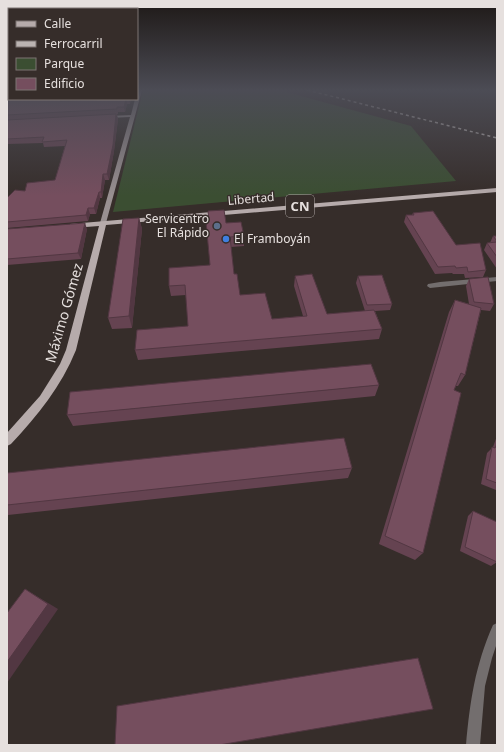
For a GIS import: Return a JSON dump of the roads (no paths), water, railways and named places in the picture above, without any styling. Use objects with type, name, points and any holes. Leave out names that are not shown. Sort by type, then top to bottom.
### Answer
[{"type":"main road","points":[[103,223],[130,125]]},
{"type":"main road","name":"Libertad","points":[[66,226],[497,190]]},
{"type":"main road","name":"Máximo Gómez","points":[[7,441],[50,392],[64,369],[71,350],[103,223]]},
{"type":"street","points":[[430,286],[497,279]]},
{"type":"street","points":[[473,745],[476,702],[483,663],[497,630]]},
{"type":"railway","points":[[446,125],[497,138]]},
{"type":"place","name":"Servicentro El Rápido","points":[[217,226]]},
{"type":"place","name":"El Framboyán","points":[[226,239]]}]
